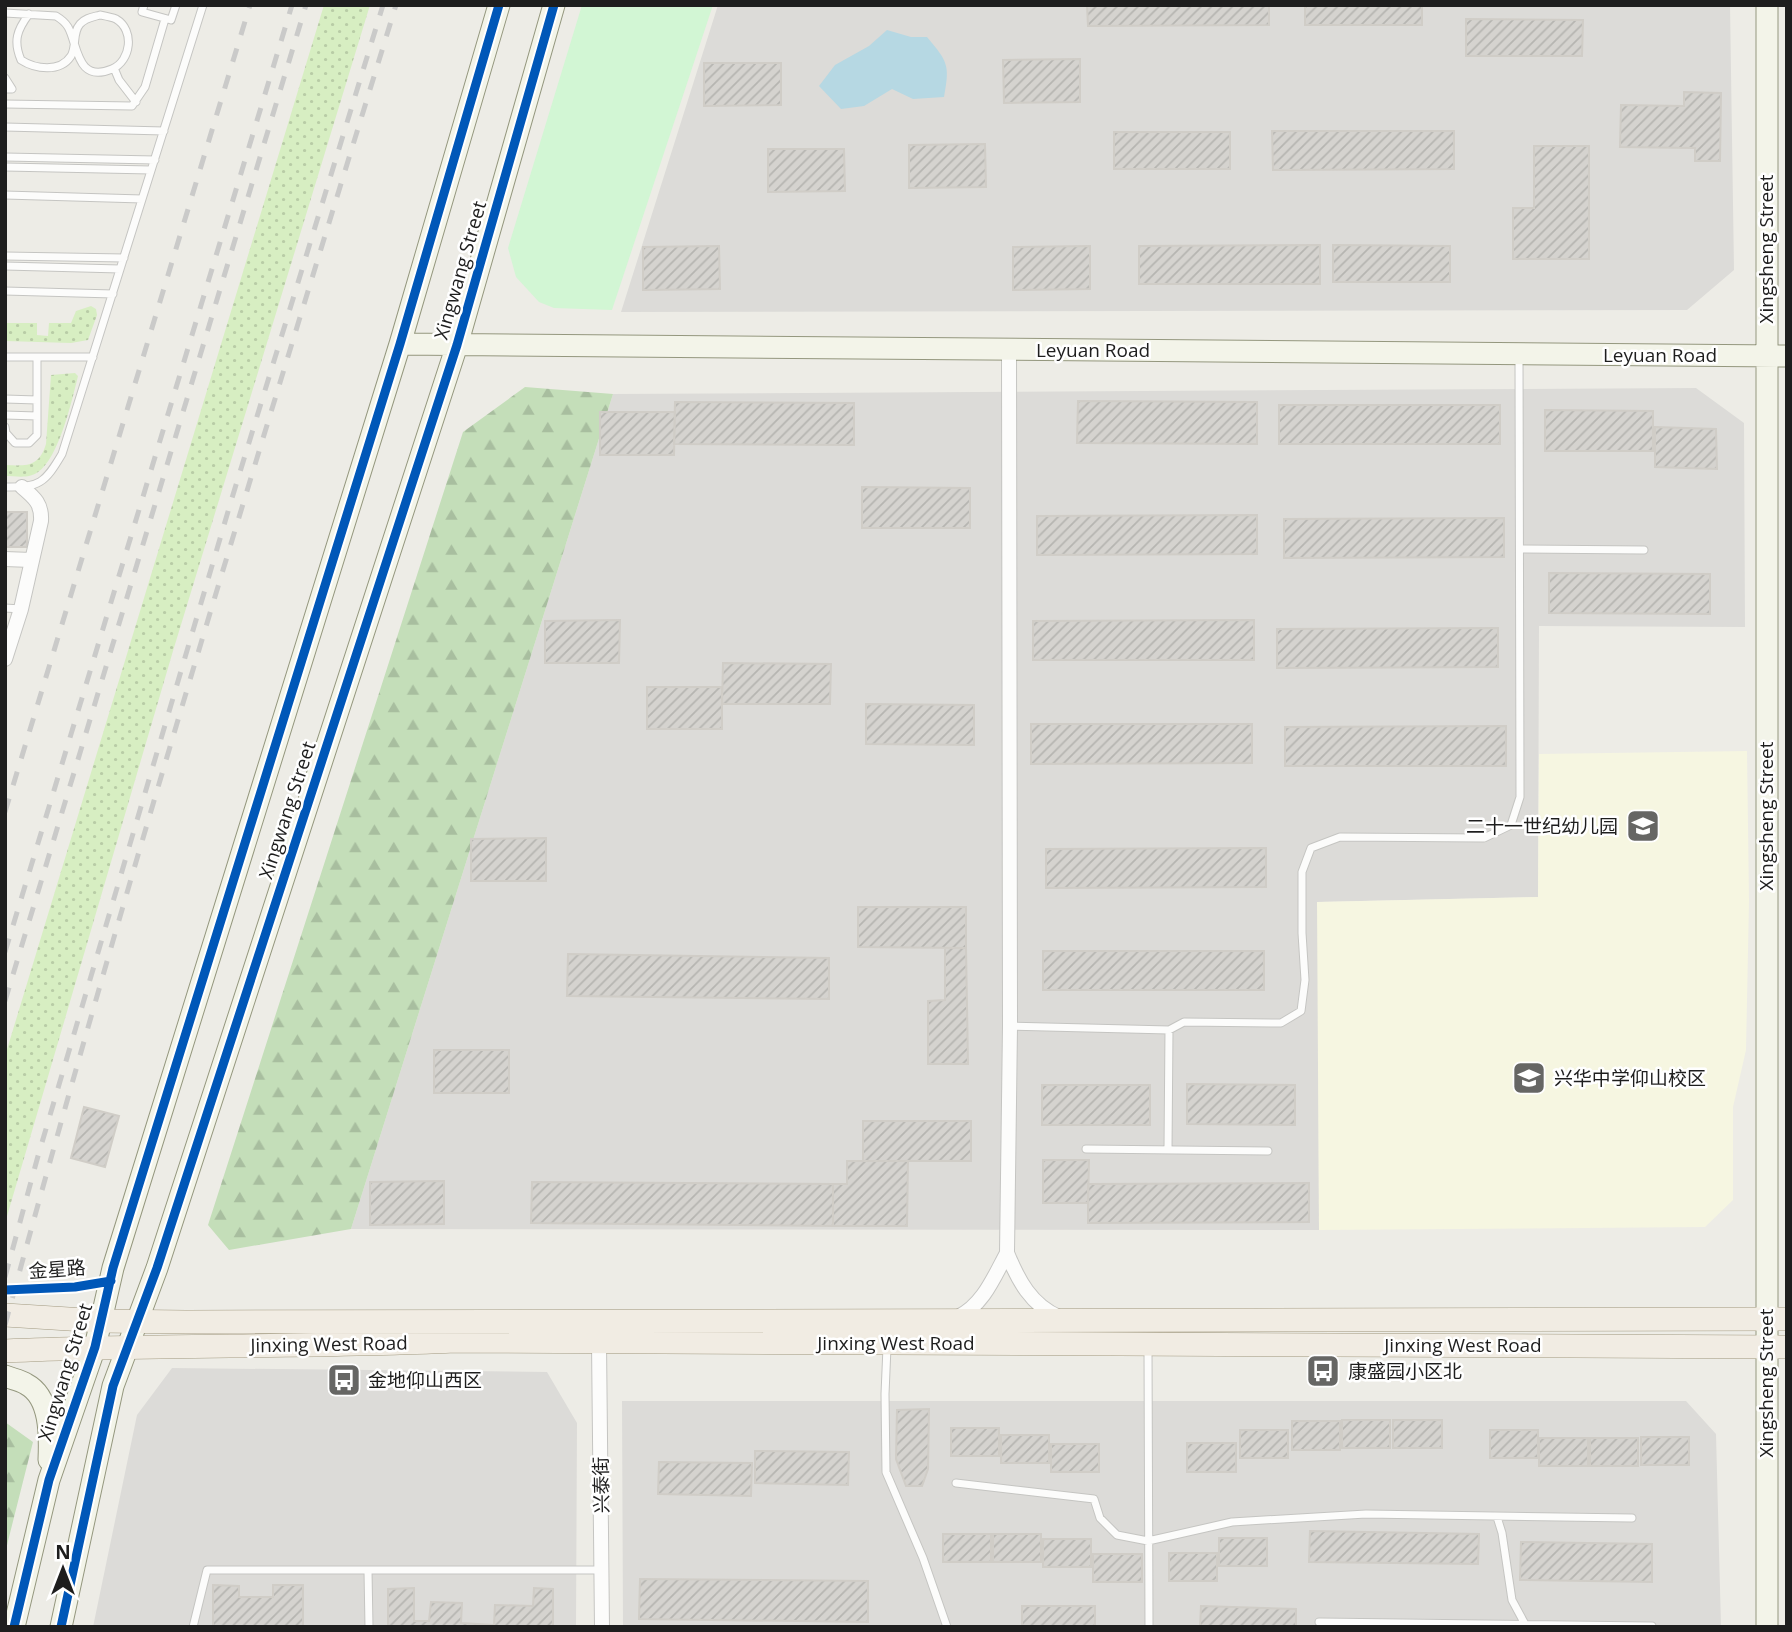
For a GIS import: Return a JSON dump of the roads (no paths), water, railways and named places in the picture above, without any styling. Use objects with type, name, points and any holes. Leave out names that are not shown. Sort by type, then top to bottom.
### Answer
[{"type":"main road","name":"Xingwang Street","points":[[14,1627],[49,1480],[95,1347],[113,1268],[400,344],[499,5]]},
{"type":"main road","name":"Xingwang Street","points":[[61,1627],[113,1386],[157,1268],[457,345],[554,5]]},
{"type":"main road","name":"Xingsheng Street","points":[[1767,5],[1777,356],[1776,1347],[1767,1627]]},
{"type":"main road","name":"Leyuan Road","points":[[400,344],[1777,356]]},
{"type":"main road","points":[[5,1315],[101,1321]]},
{"type":"main road","name":"Jinxing West Road","points":[[101,1321],[1776,1319]]},
{"type":"main road","points":[[5,1330],[101,1321]]},
{"type":"main road","name":"Jinxing West Road","points":[[10,1352],[95,1347],[373,1345],[454,1341],[1776,1347]]},
{"type":"main road","points":[[5,1376],[29,1384],[50,1422],[49,1480]]},
{"type":"street","points":[[1009,349],[1010,1026],[1007,1253],[1030,1296],[1047,1312],[1068,1321]]},
{"type":"street","points":[[6,652],[21,609],[41,521],[41,509],[37,500],[22,487]]},
{"type":"street","points":[[5,559],[31,560]]},
{"type":"street","points":[[950,1322],[972,1310],[1007,1253]]},
{"type":"street","name":"兴泰街","points":[[599,1343],[602,1627]]},
{"type":"lane","points":[[144,5],[142,12],[171,20],[176,5]]},
{"type":"lane","points":[[5,487],[40,483],[62,454],[203,5]]},
{"type":"lane","points":[[5,13],[29,14],[56,16],[69,29],[74,47],[77,57],[90,69],[103,72],[114,68],[125,57],[128,46],[125,29],[119,20],[100,15],[85,20],[76,31],[74,47],[71,56],[54,67],[31,66],[21,60],[16,41],[18,30],[29,14]]},
{"type":"lane","points":[[5,104],[126,107],[136,102],[145,87],[165,19]]},
{"type":"lane","points":[[114,68],[119,80],[136,102]]},
{"type":"lane","points":[[5,78],[12,89],[5,89]]},
{"type":"lane","points":[[5,127],[164,131]]},
{"type":"lane","points":[[5,157],[155,160]]},
{"type":"lane","points":[[5,167],[151,170]]},
{"type":"lane","points":[[5,195],[142,199]]},
{"type":"lane","points":[[5,256],[124,258]]},
{"type":"lane","points":[[5,266],[120,269]]},
{"type":"lane","points":[[5,291],[113,294]]},
{"type":"lane","points":[[1010,1026],[1169,1030],[1184,1022],[1281,1023],[1301,1011],[1305,980],[1302,872],[1311,848],[1340,837],[1484,838],[1511,825],[1520,797],[1519,354]]},
{"type":"lane","points":[[5,357],[93,357]]},
{"type":"lane","points":[[17,415],[5,426],[6,433],[15,443],[29,443],[37,435],[37,357]]},
{"type":"lane","points":[[5,399],[37,400]]},
{"type":"lane","points":[[5,415],[37,416]]},
{"type":"lane","points":[[1520,549],[1644,550]]},
{"type":"lane","points":[[5,608],[21,609]]},
{"type":"lane","points":[[1168,1149],[1169,1030]]},
{"type":"lane","points":[[1086,1149],[1268,1151]]},
{"type":"lane","points":[[887,1343],[886,1472],[923,1558],[947,1627]]},
{"type":"lane","points":[[1148,1344],[1149,1627]]},
{"type":"lane","points":[[956,1483],[1094,1499],[1100,1518],[1118,1535],[1148,1541],[1232,1522],[1366,1514],[1632,1518]]},
{"type":"lane","points":[[1497,1517],[1512,1600],[1525,1625]]},
{"type":"lane","points":[[193,1627],[207,1570],[602,1570]]},
{"type":"lane","points":[[368,1571],[369,1627]]},
{"type":"lane","points":[[1319,1622],[1652,1626]]},
{"type":"water","points":[[887,30],[911,37],[927,37],[946,64],[944,97],[913,99],[892,89],[864,106],[841,109],[819,86],[835,65],[869,46]]},
{"type":"railway","points":[[5,812],[250,5]]},
{"type":"railway","points":[[5,952],[292,5]]},
{"type":"railway","points":[[5,1001],[306,5]]},
{"type":"railway","points":[[5,1277],[38,1156],[232,498],[383,5]]},
{"type":"railway","points":[[5,1325],[146,828],[396,5]]},
{"type":"place","name":"二十一世纪幼儿园","points":[[1643,826]]},
{"type":"place","name":"兴华中学仰山校区","points":[[1529,1078]]},
{"type":"place","name":"康盛园小区北","points":[[1323,1371]]},
{"type":"place","name":"金地仰山西区","points":[[344,1380]]}]
